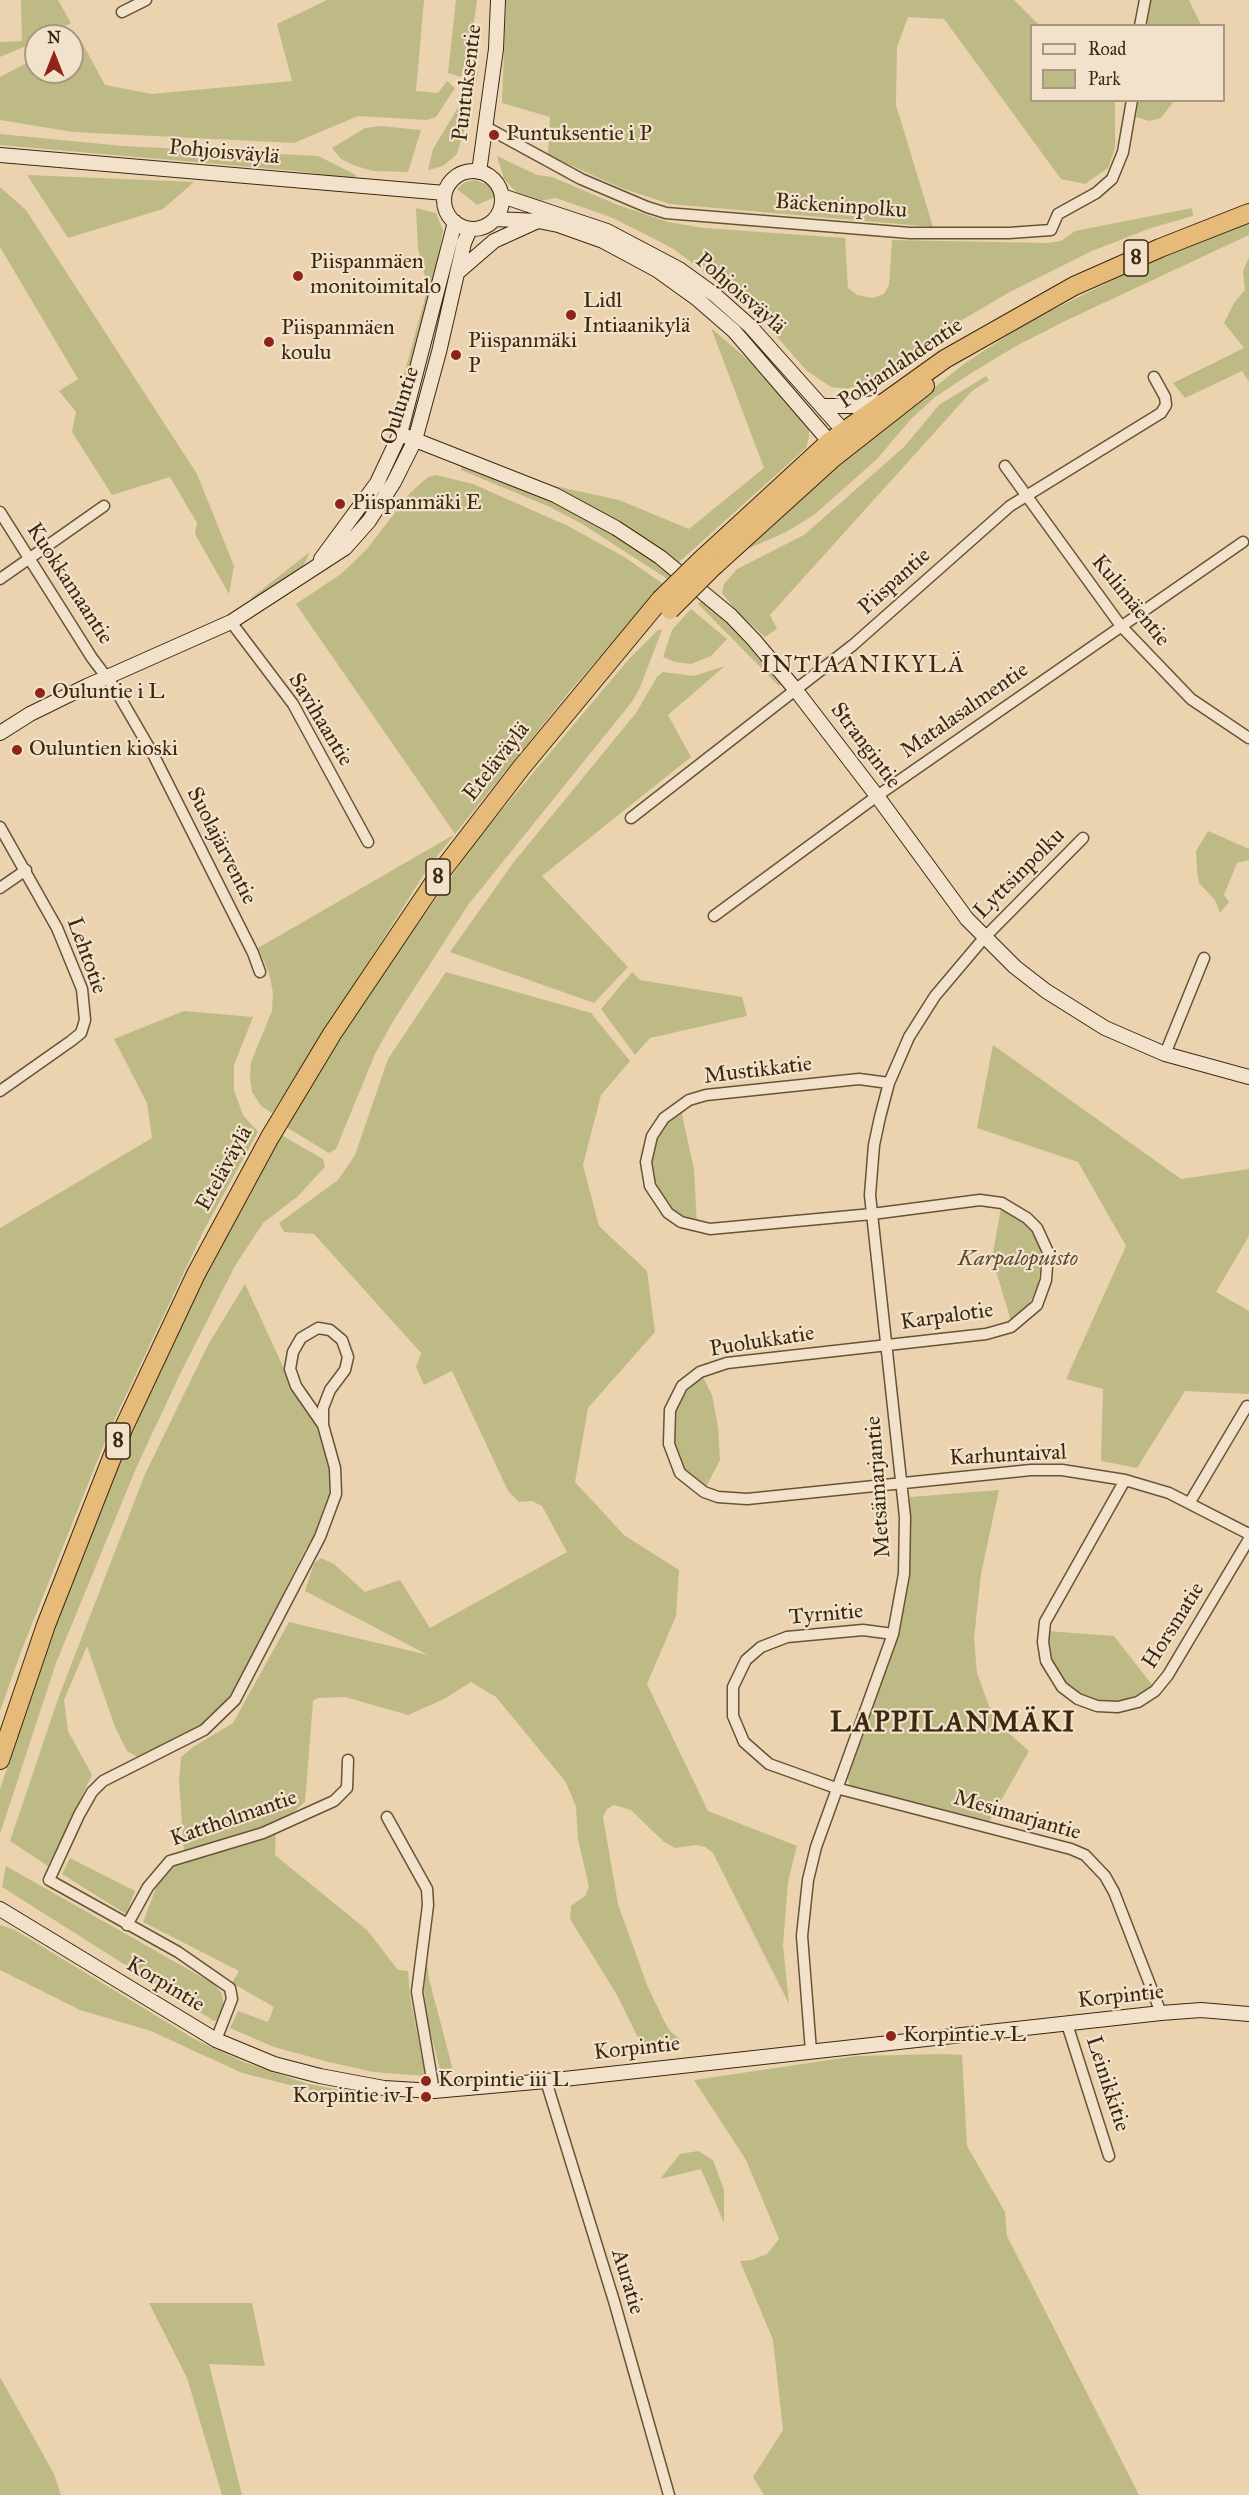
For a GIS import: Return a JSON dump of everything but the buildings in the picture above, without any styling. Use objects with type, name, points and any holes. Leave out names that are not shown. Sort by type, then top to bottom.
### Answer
[{"type":"highway","name":"Pohjanlahdentie","points":[[841,442],[881,402],[945,359],[1000,328],[1107,271],[1249,213]]},
{"type":"highway","name":"Pohjanlahdentie","points":[[841,442],[1000,328]]},
{"type":"highway","name":"Eteläväylä","points":[[0,1760],[46,1625],[124,1427],[196,1274],[270,1137],[332,1034],[441,872],[521,768],[608,665],[709,561],[841,442]]},
{"type":"main road","name":"Puntuksentie","points":[[479,172],[496,49],[498,0]]},
{"type":"main road","name":"Pohjoisväylä","points":[[0,155],[445,193]]},
{"type":"main road","points":[[471,171],[479,172],[494,180],[502,196],[502,205],[495,219],[484,227],[470,229],[455,222],[446,208],[445,193],[456,177],[471,171]]},
{"type":"main road","name":"Pohjoisväylä","points":[[502,196],[606,231],[679,269],[715,295],[750,326],[822,406],[841,442]]},
{"type":"main road","name":"Pohjoisväylä","points":[[495,219],[538,221],[574,231],[629,253],[696,298],[734,331],[841,442]]},
{"type":"main road","points":[[457,273],[494,241],[538,221]]},
{"type":"main road","name":"Ouluntie","points":[[317,564],[377,483],[400,434],[455,222]]},
{"type":"main road","name":"Ouluntie","points":[[0,733],[30,714],[107,677],[231,622],[282,591],[317,564],[345,548],[369,521],[397,477],[415,440],[470,229]]},
{"type":"main road","points":[[822,406],[853,406],[881,402]]},
{"type":"main road","name":"Strangintie","points":[[400,434],[520,479],[587,510],[660,557],[731,616],[795,689],[967,919],[984,938],[1038,985],[1105,1028],[1165,1054],[1249,1077]]},
{"type":"main road","name":"Korpintie","points":[[0,1909],[216,2040],[274,2064],[320,2076],[384,2088],[434,2091],[546,2081],[1161,2013],[1201,2010],[1249,2014]]},
{"type":"street","points":[[122,12],[146,0]]},
{"type":"street","points":[[1140,24],[1145,0]]},
{"type":"street","name":"Bäckeninpolku","points":[[484,126],[581,178],[666,213],[910,233],[1009,233],[1051,230],[1058,214],[1096,193],[1112,179],[1123,152],[1132,102]]},
{"type":"street","name":"Piispantie","points":[[632,818],[853,645],[1011,506],[1161,412],[1166,405],[1165,397],[1154,377]]},
{"type":"street","name":"Kulimäentie","points":[[1005,466],[1121,626],[1191,699],[1249,738]]},
{"type":"street","points":[[0,579],[104,506]]},
{"type":"street","name":"Kuokkamaantie","points":[[0,512],[107,677]]},
{"type":"street","name":"Matalasalmentie","points":[[714,916],[877,796],[1243,542]]},
{"type":"street","name":"Savihaantie","points":[[231,622],[293,704],[368,842]]},
{"type":"street","name":"Suolajärventie","points":[[107,677],[154,756],[260,972]]},
{"type":"street","name":"Lehtotie","points":[[0,827],[26,870],[74,965],[81,989],[85,1020],[81,1033],[72,1041],[0,1091]]},
{"type":"street","name":"Lyttsinpolku","points":[[984,938],[1083,838]]},
{"type":"street","points":[[0,888],[26,870]]},
{"type":"street","name":"Metsämarjantie","points":[[811,2051],[802,1936],[813,1858],[836,1788],[893,1634],[901,1597],[906,1545],[902,1483],[870,1195],[874,1145],[890,1083],[922,1016],[956,969],[984,938]]},
{"type":"street","points":[[1165,1054],[1204,958]]},
{"type":"street","name":"Mustikkatie","points":[[872,1214],[730,1228],[697,1227],[675,1218],[655,1197],[647,1175],[646,1156],[652,1136],[664,1118],[678,1105],[706,1095],[859,1079],[890,1083]]},
{"type":"street","name":"Karpalotie","points":[[872,1214],[980,1200],[1002,1203],[1027,1218],[1037,1228],[1048,1252],[1048,1267],[1042,1295],[1029,1314],[1011,1327],[986,1334],[886,1345]]},
{"type":"street","points":[[216,2040],[232,2000],[230,1989],[178,1952],[49,1880],[79,1815],[92,1792],[103,1781],[204,1730],[235,1700],[331,1512],[337,1480],[323,1425],[323,1408],[330,1390],[345,1370],[348,1357],[342,1340],[330,1330],[318,1328],[301,1338],[293,1352],[290,1369],[296,1386],[323,1425]]},
{"type":"street","name":"Puolukkatie","points":[[886,1345],[727,1363],[712,1367],[692,1378],[679,1392],[670,1410],[668,1433],[672,1455],[680,1473],[695,1487],[718,1497],[747,1499],[902,1483]]},
{"type":"street","points":[[1190,1502],[1247,1406]]},
{"type":"street","name":"Karhuntaival","points":[[902,1483],[1031,1470],[1062,1470],[1125,1480],[1169,1493],[1249,1534]]},
{"type":"street","name":"Horsmatie","points":[[1125,1480],[1045,1622],[1043,1642],[1050,1671],[1062,1687],[1078,1699],[1098,1706],[1118,1707],[1138,1702],[1155,1691],[1168,1675],[1249,1539]]},
{"type":"street","name":"Tyrnitie","points":[[836,1788],[769,1764],[752,1751],[737,1731],[733,1716],[733,1687],[746,1660],[771,1642],[787,1637],[863,1630],[893,1634]]},
{"type":"street","name":"Kattholmantie","points":[[127,1925],[148,1887],[170,1861],[263,1833],[328,1805],[347,1788],[348,1760]]},
{"type":"street","name":"Mesimarjantie","points":[[836,1788],[1071,1849],[1085,1855],[1105,1876],[1114,1892],[1161,2013]]},
{"type":"street","points":[[387,1817],[427,1889],[428,1905],[417,1992],[434,2091]]},
{"type":"street","name":"Leinikkitie","points":[[1067,2024],[1109,2156]]},
{"type":"street","name":"Auratie","points":[[546,2081],[614,2301],[669,2495]]},
{"type":"green space","points":[[21,0],[58,0],[71,23],[24,24],[24,47],[0,57],[0,42],[22,41]]},
{"type":"green space","points":[[327,0],[424,0],[416,91],[438,93],[447,81],[455,88],[436,117],[427,120],[358,116],[294,143],[73,132],[0,120],[0,77],[24,64],[24,84],[84,84],[84,46],[105,85],[152,94],[292,81],[277,24]]},
{"type":"green space","points":[[456,0],[477,0],[471,45],[461,77],[448,73]]},
{"type":"green space","points":[[506,0],[1014,0],[1038,24],[1030,24],[1030,102],[1115,102],[1115,148],[1108,168],[1085,184],[1061,179],[944,19],[908,17],[897,47],[896,105],[933,227],[670,204],[621,188],[548,155],[550,117],[502,103]]},
{"type":"green space","points":[[1151,0],[1189,0],[1201,24],[1147,24]]},
{"type":"green space","points":[[475,71],[478,72],[472,104],[457,154],[443,166],[428,170],[433,149],[465,96]]},
{"type":"green space","points":[[1138,102],[1173,102],[1161,118],[1149,121],[1136,117]]},
{"type":"green space","points":[[381,126],[421,130],[408,172],[373,171],[356,166],[341,159],[332,148],[365,128]]},
{"type":"green space","points":[[0,134],[123,146],[318,156],[356,175],[354,179],[296,171],[0,145]]},
{"type":"green space","points":[[497,156],[537,175],[552,177],[618,205],[668,222],[704,228],[845,238],[848,288],[857,295],[873,298],[884,294],[889,285],[892,240],[1047,243],[1061,241],[1075,231],[1192,208],[1193,216],[1151,228],[1092,251],[1008,293],[957,323],[871,382],[847,389],[831,387],[807,371],[748,304],[672,248],[613,218],[556,198],[540,201],[520,196],[504,179]]},
{"type":"green space","points":[[27,175],[194,182],[163,209],[68,238]]},
{"type":"green space","points":[[475,180],[489,185],[495,197],[477,205],[457,189],[465,182]]},
{"type":"green space","points":[[0,187],[26,210],[197,474],[234,566],[229,594],[195,534],[197,523],[170,477],[112,495],[72,432],[76,412],[59,391],[78,379],[0,247]]},
{"type":"green space","points":[[416,208],[436,213],[443,230],[429,308],[405,396],[399,393],[428,287],[418,249]]},
{"type":"green space","points":[[1249,222],[1249,235],[1067,320],[1016,346],[968,375],[934,398],[911,419],[877,459],[814,515],[786,532],[748,549],[742,547],[780,518],[855,451],[964,364],[1026,323],[1166,254]]},
{"type":"green space","points":[[1249,257],[1249,382],[1242,371],[1185,398],[1173,383],[1244,348],[1224,323],[1234,303],[1245,290],[1243,271]]},
{"type":"green space","points":[[711,328],[748,360],[809,428],[809,437],[806,448],[678,563],[629,527],[555,486],[619,500],[689,529],[764,468]]},
{"type":"green space","points":[[986,376],[989,380],[972,391],[770,615],[777,629],[765,637],[738,613],[722,593],[724,584],[737,569],[804,535],[904,447],[939,405]]},
{"type":"green space","points":[[462,465],[503,480],[585,517],[624,540],[673,575],[669,580],[582,524],[550,507],[461,470]]},
{"type":"green space","points":[[436,475],[473,484],[568,526],[626,558],[663,584],[570,691],[455,834],[296,604],[341,574],[367,549],[410,493],[428,477]]},
{"type":"green space","points":[[310,552],[303,566],[252,600],[251,598]]},
{"type":"green space","points":[[702,599],[730,625],[781,684],[779,686],[698,604]]},
{"type":"green space","points":[[691,609],[727,639],[711,656],[691,664],[675,662],[663,657],[672,630]]},
{"type":"green space","points":[[658,630],[662,630],[639,690],[631,703],[468,905],[392,1023],[375,1054],[336,1149],[329,1153],[286,1127],[366,998],[480,836],[628,660]]},
{"type":"green space","points":[[725,666],[668,715],[691,757],[542,876],[628,967],[594,1003],[450,952],[513,863],[636,713],[657,677],[663,672],[694,676]]},
{"type":"green space","points":[[1208,831],[1249,849],[1249,860],[1237,863],[1224,895],[1229,902],[1220,913],[1215,900],[1199,883],[1197,870],[1196,851]]},
{"type":"green space","points":[[455,834],[430,865],[272,1113],[261,1106],[252,1092],[251,1062],[272,1011],[273,993],[269,973],[258,948]]},
{"type":"green space","points":[[446,972],[591,1013],[630,1061],[601,1095],[583,1165],[599,1226],[647,1271],[655,1332],[588,1408],[575,1482],[624,1535],[679,1570],[676,1616],[647,1684],[708,1811],[797,1846],[788,1882],[783,1945],[789,2004],[713,1853],[697,1845],[675,1848],[664,1842],[631,1810],[614,1805],[607,1809],[603,1817],[618,1904],[647,1985],[663,2019],[670,2031],[683,2042],[643,2048],[617,1995],[570,1919],[571,1906],[585,1896],[589,1887],[578,1839],[576,1806],[565,1781],[496,1697],[471,1682],[444,1699],[408,1715],[345,1697],[318,1698],[313,1701],[305,1802],[276,1827],[275,1855],[367,1930],[398,1970],[408,1971],[410,1996],[425,2076],[373,2072],[329,2062],[274,2047],[230,2028],[238,2011],[268,2022],[274,2007],[232,1983],[239,1971],[143,1922],[161,1875],[184,1851],[179,1781],[181,1757],[193,1747],[233,1723],[289,1622],[428,1655],[305,1591],[314,1563],[321,1558],[334,1564],[365,1592],[400,1580],[430,1628],[567,1552],[542,1506],[532,1501],[519,1502],[508,1491],[452,1371],[424,1385],[416,1367],[421,1353],[314,1234],[284,1232],[279,1223],[338,1180],[355,1155],[388,1059]]},
{"type":"green space","points":[[632,972],[640,980],[742,997],[747,1016],[650,1038],[635,1055],[601,1009]]},
{"type":"green space","points":[[184,1011],[253,1017],[234,1065],[234,1090],[243,1115],[258,1132],[204,1230],[110,1429],[22,1649],[0,1711],[0,1228],[152,1138],[147,1103],[114,1039]]},
{"type":"green space","points":[[993,1045],[1181,1179],[1249,1169],[1249,1236],[1216,1292],[1249,1311],[1249,1394],[1185,1391],[1137,1468],[1101,1461],[1103,1389],[1066,1379],[1126,1246],[1078,1162],[977,1128]]},
{"type":"green space","points":[[681,1110],[694,1169],[697,1225],[670,1209],[655,1188],[650,1162],[654,1139],[664,1123]]},
{"type":"green space","points":[[281,1135],[323,1159],[325,1167],[297,1197],[263,1223],[235,1266],[181,1372],[137,1466],[56,1663],[0,1834],[0,1789],[72,1579],[162,1363],[215,1256]]},
{"type":"green space","name":"Karpalopuisto","points":[[1001,1208],[1018,1218],[1032,1232],[1039,1243],[1042,1259],[1037,1291],[1024,1311],[1011,1321],[992,1258]]},
{"type":"green space","points":[[245,1284],[286,1373],[319,1429],[331,1472],[332,1490],[324,1521],[305,1550],[234,1691],[213,1715],[195,1730],[138,1757],[127,1751],[115,1727],[87,1646],[64,1700],[68,1731],[92,1775],[48,1866],[10,1841],[59,1696],[145,1474],[208,1345]]},
{"type":"green space","points":[[702,1375],[712,1395],[718,1427],[720,1460],[706,1487],[682,1467],[673,1442],[675,1412],[680,1399]]},
{"type":"green space","points":[[999,1490],[981,1574],[974,1638],[977,1673],[989,1706],[1001,1726],[1029,1751],[989,1822],[850,1786],[847,1777],[898,1632],[909,1579],[910,1497]]},
{"type":"green space","points":[[1048,1631],[1114,1636],[1153,1686],[1138,1697],[1118,1702],[1093,1700],[1080,1695],[1058,1674],[1050,1657]]},
{"type":"green space","points":[[70,1858],[135,1891],[126,1914],[62,1874]]},
{"type":"green space","points":[[6,1866],[214,1984],[222,1994],[224,2008],[220,2019],[214,2021],[2,1887]]},
{"type":"green space","points":[[0,1925],[15,1930],[196,2040],[244,2062],[308,2084],[358,2093],[357,2102],[242,2073],[151,2031],[80,2010],[0,1970]]},
{"type":"green space","points":[[427,1961],[429,1979],[453,2070],[441,2073],[429,2027],[424,1990]]},
{"type":"green space","points":[[962,2055],[967,2146],[1005,2212],[1007,2236],[1139,2495],[764,2495],[753,2477],[783,2430],[773,2340],[740,2261],[752,2260],[767,2254],[779,2239],[746,2160],[694,2080],[857,2056]]},
{"type":"green space","points":[[698,2151],[713,2160],[724,2190],[724,2223],[701,2169],[660,2179],[680,2154]]},
{"type":"green space","points":[[149,2303],[252,2303],[265,2366],[209,2364],[242,2495],[222,2495],[187,2378]]},
{"type":"green space","points":[[0,2377],[54,2474],[61,2495],[0,2495]]},
{"type":"place","name":"Puntuksentie i P","points":[[494,135]]},
{"type":"place","name":"Piispanmäen monitoimitalo","points":[[298,276]]},
{"type":"place","name":"Lidl Intiaanikylä","points":[[571,315]]},
{"type":"place","name":"Piispanmäen koulu","points":[[269,342]]},
{"type":"place","name":"Piispanmäki P","points":[[456,355]]},
{"type":"place","name":"Piispanmäki E","points":[[340,504]]},
{"type":"place","name":"Ouluntie i L","points":[[40,693]]},
{"type":"place","name":"Ouluntien kioski","points":[[17,750]]},
{"type":"place","name":"Korpintie v L","points":[[891,2036]]},
{"type":"place","name":"Korpintie iii L","points":[[426,2081]]},
{"type":"place","name":"Korpintie iv I","points":[[426,2097]]},
{"type":"district","name":"INTIAANIKYLÄ","points":[[863,666]]},
{"type":"district","name":"LAPPILANMÄKI","points":[[953,1724]]}]
